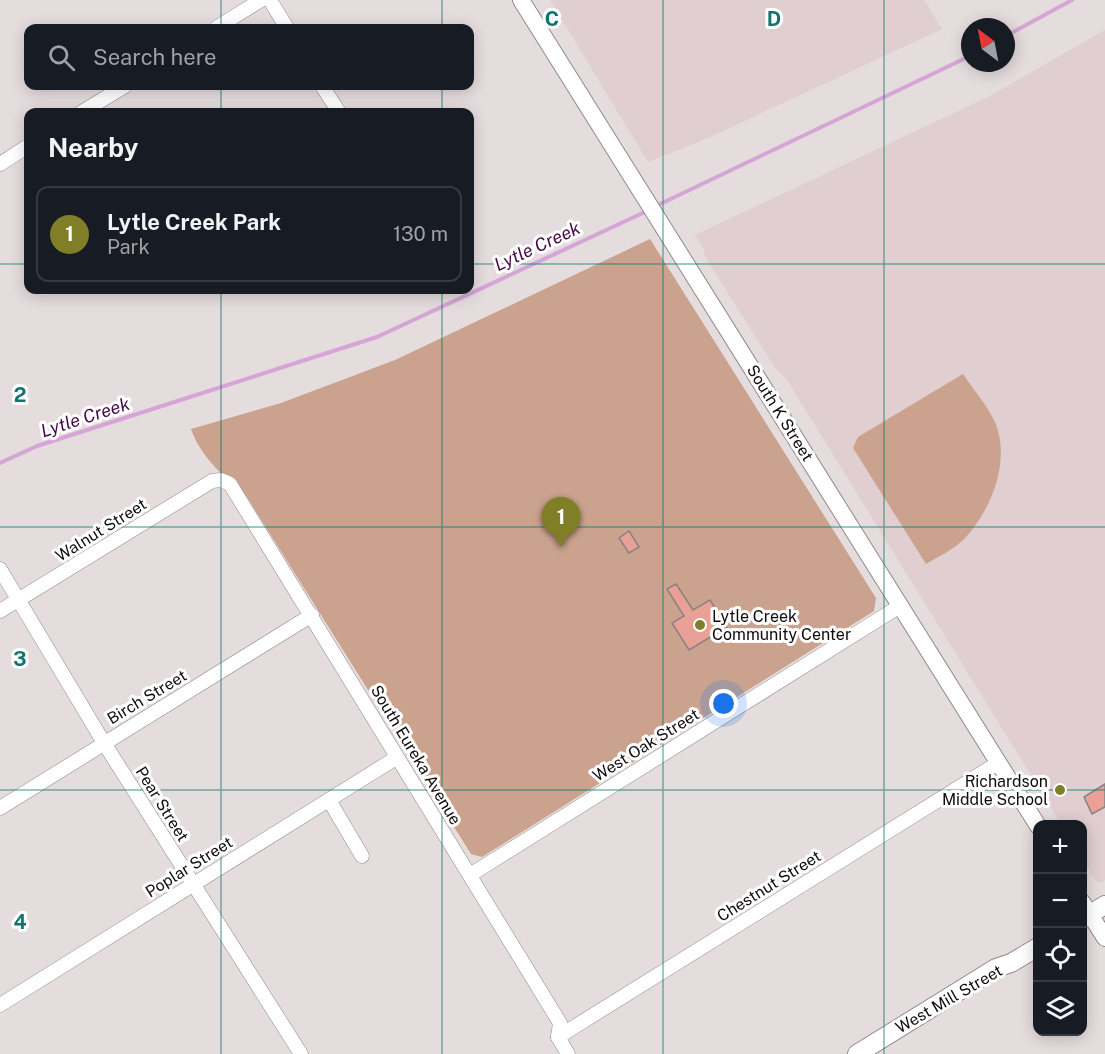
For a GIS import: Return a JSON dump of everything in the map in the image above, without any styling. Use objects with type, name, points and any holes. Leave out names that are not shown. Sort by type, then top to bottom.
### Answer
[{"type":"main road","name":"West Mill Street","points":[[857,1054],[996,968],[1011,963],[1033,950]]},
{"type":"main road","name":"West Mill Street","points":[[880,1054],[1003,978],[1011,963]]},
{"type":"street","points":[[222,24],[261,0]]},
{"type":"street","points":[[270,0],[285,24]]},
{"type":"street","name":"South K Street","points":[[521,0],[1034,820]]},
{"type":"street","points":[[89,108],[118,90]]},
{"type":"street","points":[[325,90],[336,108]]},
{"type":"street","points":[[1,160],[24,148]]},
{"type":"street","name":"Walnut Street","points":[[0,611],[212,481],[221,480]]},
{"type":"street","name":"South Eureka Avenue","points":[[221,480],[230,484],[312,615],[396,758],[560,1023],[558,1037],[568,1054]]},
{"type":"street","name":"Pear Street","points":[[0,569],[104,743],[301,1054]]},
{"type":"street","name":"West Oak Street","points":[[470,875],[900,606]]},
{"type":"street","name":"Birch Street","points":[[0,808],[312,615]]},
{"type":"street","name":"Poplar Street","points":[[0,1005],[396,758]]},
{"type":"street","name":"Chestnut Street","points":[[558,1037],[998,763]]},
{"type":"street","points":[[329,800],[362,856]]},
{"type":"street","points":[[1090,910],[1105,938]]},
{"type":"shaded area","points":[[550,0],[924,0],[942,29],[708,138],[648,162]]},
{"type":"shaded area","points":[[1105,30],[1105,880],[1101,883],[1095,880],[1087,867],[1087,820],[1059,820],[787,380],[775,368],[704,255],[705,251],[695,235],[988,97]]},
{"type":"shaded area","points":[[650,239],[876,598],[874,611],[482,857],[471,854],[247,497],[207,458],[191,429],[281,403],[395,360]]},
{"type":"shaded area","points":[[963,374],[994,420],[999,435],[1000,467],[991,499],[974,527],[956,546],[926,564],[853,448],[858,437]]},
{"type":"building","points":[[629,531],[639,547],[629,553],[619,538]]},
{"type":"building","name":"Lytle Creek Community Center","points":[[676,584],[693,610],[710,600],[727,627],[689,650],[672,623],[684,616],[667,589]]},
{"type":"building","points":[[1105,784],[1105,807],[1092,814],[1084,797]]},
{"type":"waterway","name":"Lytle Creek","points":[[1015,31],[1072,0]]},
{"type":"waterway","name":"Lytle Creek","points":[[656,206],[961,60]]},
{"type":"waterway","name":"Lytle Creek","points":[[474,292],[647,211]]},
{"type":"waterway","name":"Lytle Creek","points":[[0,463],[37,446],[377,337],[469,294]]},
{"type":"place","name":"Lytle Creek Park","points":[[561,547]]},
{"type":"place","name":"Lytle Creek Community Center","points":[[700,625]]},
{"type":"place","name":"Richardson Middle School","points":[[1060,790]]}]
